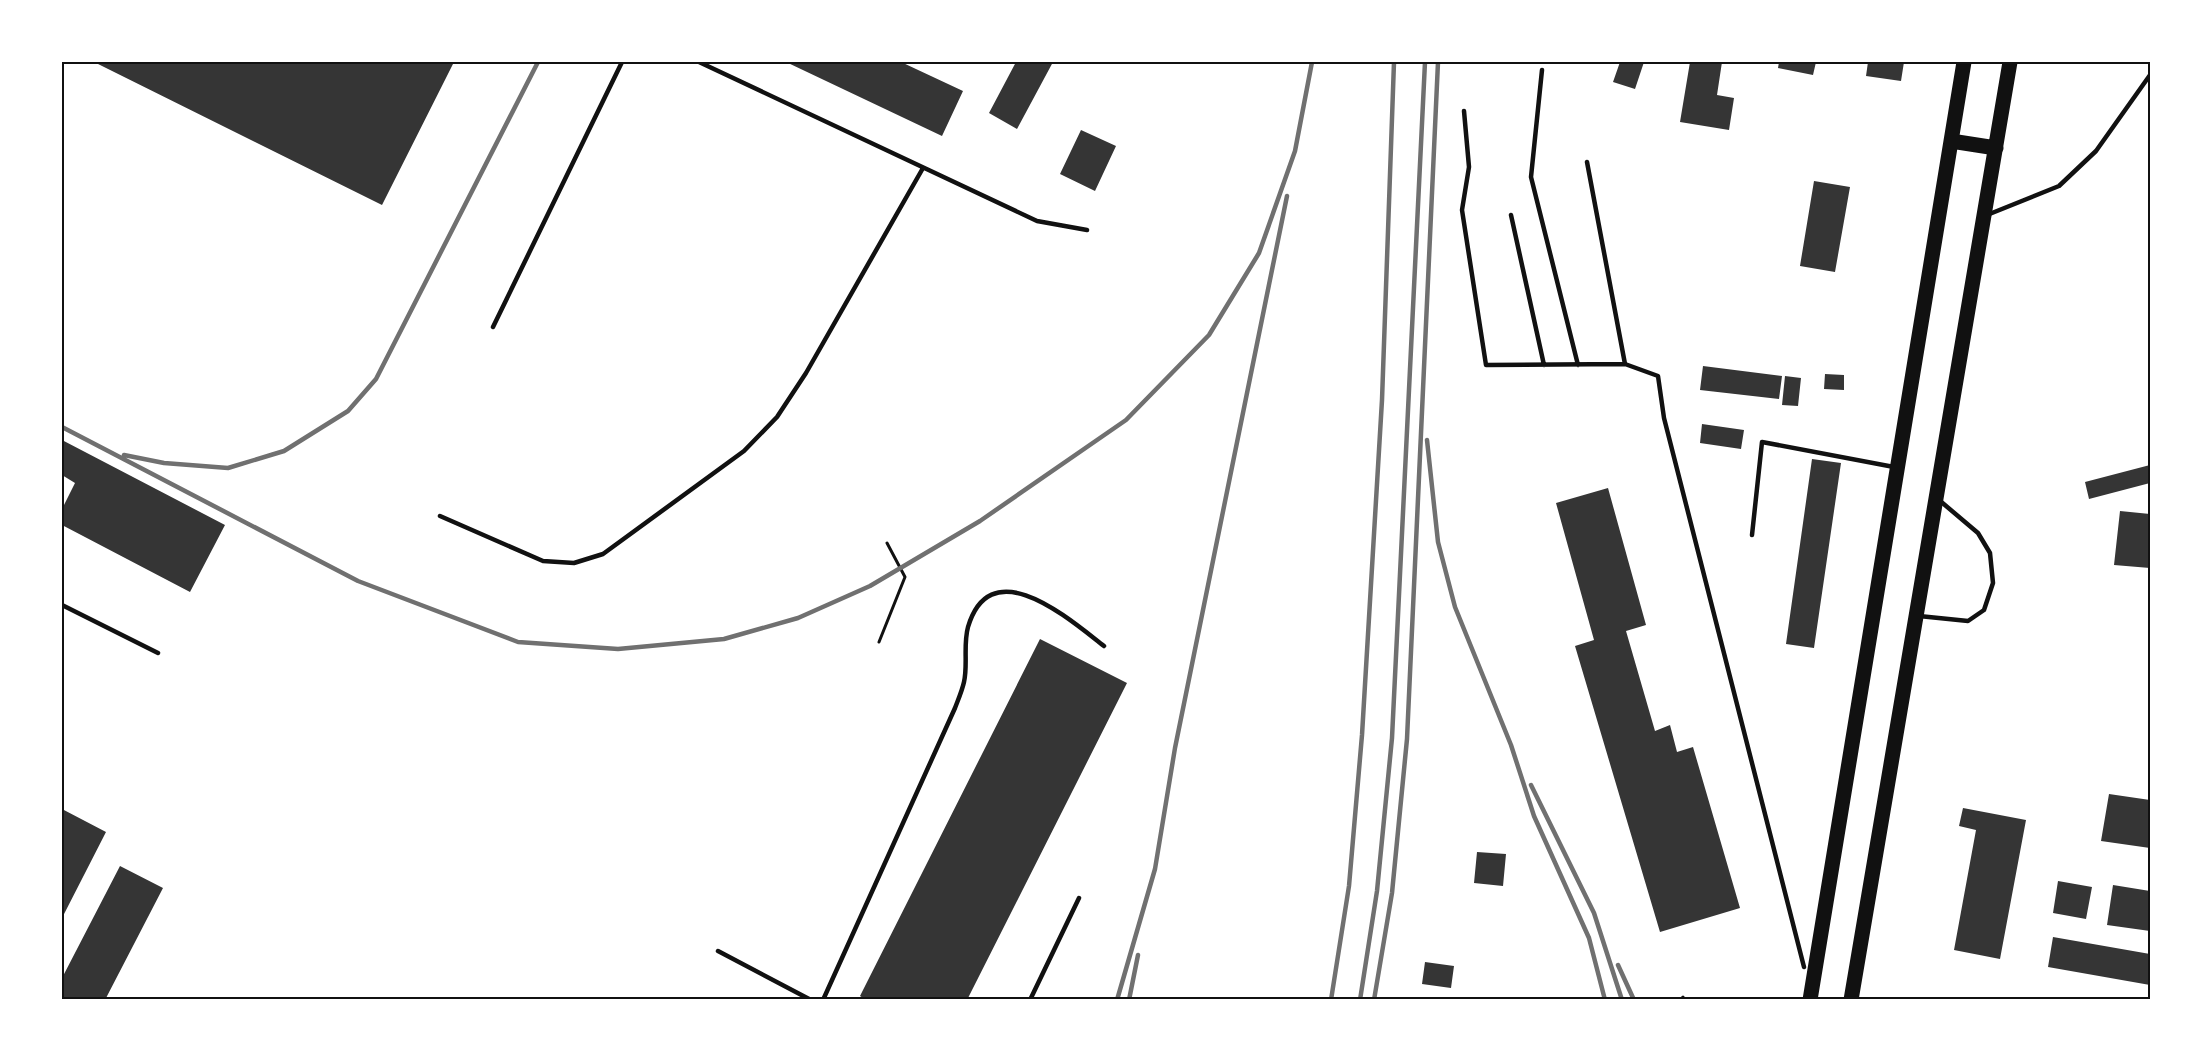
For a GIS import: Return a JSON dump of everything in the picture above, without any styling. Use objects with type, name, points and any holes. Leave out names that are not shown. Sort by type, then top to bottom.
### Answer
[{"type":"main road","points":[[1810,999],[1965,62]]},
{"type":"main road","points":[[1851,999],[2010,62]]},
{"type":"main road","points":[[1951,141],[1996,148]]},
{"type":"lane","points":[[493,327],[622,62]]},
{"type":"lane","points":[[699,62],[1037,221],[1087,230]]},
{"type":"lane","points":[[1542,70],[1531,177],[1578,364]]},
{"type":"lane","points":[[1985,216],[2059,186],[2096,151],[2151,75]]},
{"type":"lane","points":[[1464,111],[1469,167],[1462,210],[1486,365],[1625,364],[1658,376],[1664,418],[1804,967]]},
{"type":"lane","points":[[1587,162],[1625,364]]},
{"type":"lane","points":[[440,516],[543,561],[574,563],[603,554],[744,451],[777,417],[806,373],[923,168]]},
{"type":"lane","points":[[1511,215],[1544,365]]},
{"type":"lane","points":[[1752,535],[1762,442],[1897,468]]},
{"type":"lane","points":[[1916,616],[1968,621],[1984,610],[1993,583],[1990,553],[1978,534],[1936,497]]},
{"type":"lane","points":[[823,999],[955,708],[964,683],[967,630],[975,607],[994,593],[1022,593],[1050,605],[1104,646]]},
{"type":"lane","points":[[62,605],[158,653]]},
{"type":"lane","points":[[1030,999],[1079,898]]},
{"type":"lane","points":[[718,951],[811,999]]},
{"type":"path","points":[[879,642],[905,577],[887,543]]},
{"type":"building","points":[[94,62],[454,62],[382,205]]},
{"type":"building","points":[[786,62],[901,62],[963,91],[942,136]]},
{"type":"building","points":[[1016,62],[1053,62],[1017,129],[989,113]]},
{"type":"building","points":[[1620,62],[1644,62],[1635,89],[1613,82]]},
{"type":"building","points":[[1690,62],[1722,62],[1717,95],[1734,98],[1729,130],[1680,122]]},
{"type":"building","points":[[1779,62],[1816,62],[1813,75],[1778,68]]},
{"type":"building","points":[[1868,62],[1904,62],[1901,81],[1866,76]]},
{"type":"building","points":[[1081,130],[1116,146],[1095,191],[1060,174]]},
{"type":"building","points":[[1814,181],[1850,187],[1835,272],[1800,266]]},
{"type":"building","points":[[1703,366],[1782,376],[1779,399],[1700,390]]},
{"type":"building","points":[[1825,374],[1844,375],[1844,390],[1824,389]]},
{"type":"building","points":[[1785,376],[1801,378],[1798,406],[1782,405]]},
{"type":"building","points":[[1702,424],[1744,430],[1741,449],[1700,443]]},
{"type":"building","points":[[62,440],[225,525],[190,592],[62,525],[62,509],[75,483],[62,475]]},
{"type":"building","points":[[1812,459],[1841,463],[1814,648],[1786,644]]},
{"type":"building","points":[[2150,465],[2150,483],[2089,499],[2085,482]]},
{"type":"building","points":[[1608,488],[1646,625],[1626,631],[1655,731],[1670,725],[1677,752],[1693,747],[1740,908],[1660,932],[1575,646],[1594,640],[1556,503]]},
{"type":"building","points":[[2120,511],[2150,514],[2150,568],[2114,565]]},
{"type":"building","points":[[1040,639],[1127,683],[967,1000],[866,1000],[860,996]]},
{"type":"building","points":[[2109,794],[2150,800],[2150,848],[2101,841]]},
{"type":"building","points":[[1963,808],[2026,820],[2000,959],[1954,950],[1976,830],[1959,826]]},
{"type":"building","points":[[62,809],[106,832],[62,918]]},
{"type":"building","points":[[1477,852],[1506,854],[1503,886],[1474,883]]},
{"type":"building","points":[[120,866],[163,888],[105,1000],[62,1000],[62,978]]},
{"type":"building","points":[[2058,881],[2092,887],[2086,919],[2053,913]]},
{"type":"building","points":[[2113,885],[2150,891],[2150,931],[2107,925]]},
{"type":"building","points":[[2053,937],[2150,954],[2150,985],[2048,967]]},
{"type":"building","points":[[1425,962],[1454,966],[1451,988],[1422,984]]},
{"type":"railway","points":[[124,455],[164,463],[228,468],[284,451],[348,411],[376,379],[538,62]]},
{"type":"railway","points":[[62,427],[358,581],[518,642],[618,649],[724,639],[798,618],[870,586],[980,521],[1126,420],[1209,335],[1259,253],[1295,151],[1312,62]]},
{"type":"railway","points":[[1331,1000],[1349,886],[1362,735],[1382,400],[1394,62]]},
{"type":"railway","points":[[1360,1000],[1377,891],[1392,738],[1425,62]]},
{"type":"railway","points":[[1374,1000],[1392,893],[1407,739],[1438,62]]},
{"type":"railway","points":[[1117,1000],[1155,869],[1175,748],[1287,196]]},
{"type":"railway","points":[[1427,440],[1438,542],[1455,607],[1511,745],[1534,816],[1589,938],[1605,1000]]},
{"type":"railway","points":[[1531,785],[1594,913],[1622,1000]]},
{"type":"railway","points":[[1129,1000],[1138,955]]},
{"type":"railway","points":[[1618,965],[1634,1000]]}]
